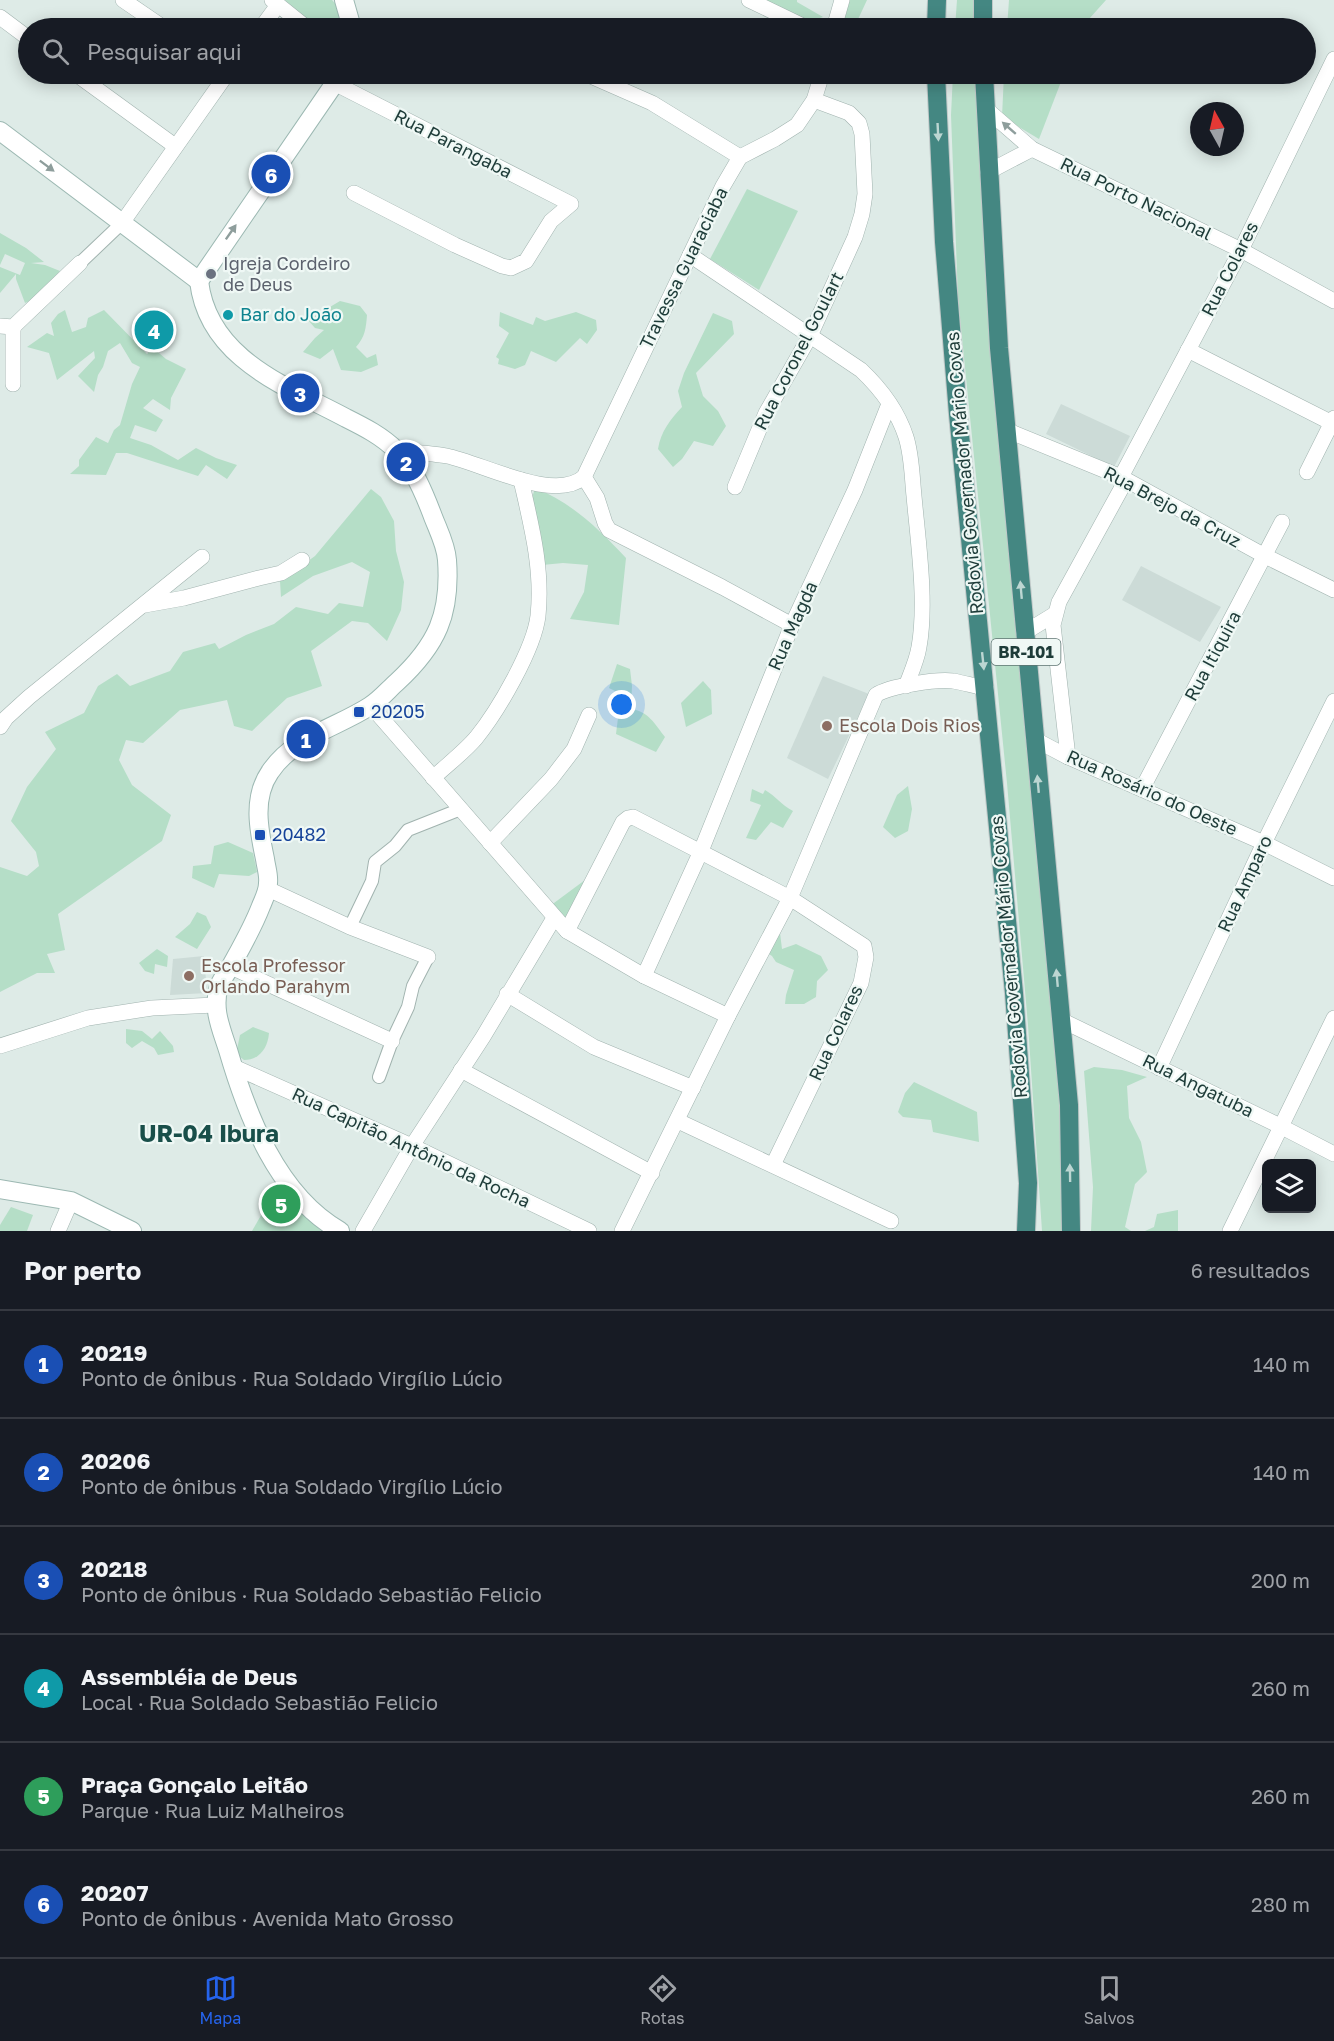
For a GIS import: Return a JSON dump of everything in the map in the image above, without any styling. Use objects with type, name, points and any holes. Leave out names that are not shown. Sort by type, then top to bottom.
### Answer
[{"type":"highway","points":[[937,18],[938,0]]},
{"type":"highway","points":[[982,18],[983,0]]},
{"type":"highway","name":"Rodovia Governador Mário Covas","points":[[936,84],[944,242],[958,414],[986,688],[1022,1100],[1028,1183],[1026,1231]]},
{"type":"highway","name":"BR-101","points":[[984,84],[999,348],[1069,1105],[1071,1231]]},
{"type":"main road","points":[[344,0],[349,18]]},
{"type":"main road","points":[[335,84],[199,281],[201,299],[206,313],[222,339],[236,353],[256,370],[372,432],[397,451],[406,462],[429,505],[445,550],[448,597],[442,622],[427,651],[371,706],[306,739],[270,771],[258,803],[268,888],[253,926],[220,984],[215,1005],[232,1066],[252,1122],[266,1151],[306,1203],[340,1231]]},
{"type":"main road","points":[[0,131],[199,281]]},
{"type":"main road","points":[[0,1189],[71,1202],[132,1231]]},
{"type":"street","points":[[123,0],[149,18]]},
{"type":"street","points":[[749,0],[786,18]]},
{"type":"street","points":[[837,18],[842,0]]},
{"type":"street","points":[[266,18],[275,2],[295,18]]},
{"type":"street","points":[[0,17],[18,30]]},
{"type":"street","name":"Rua Colares","points":[[1055,614],[1059,602],[1240,250],[1334,59]]},
{"type":"street","points":[[90,84],[175,146]]},
{"type":"street","points":[[13,384],[6,327],[122,223],[221,84]]},
{"type":"street","name":"Rua Parangaba","points":[[348,84],[571,204],[551,221],[526,261],[514,267],[502,266],[455,245],[354,193]]},
{"type":"street","points":[[608,84],[652,104],[740,157],[790,131],[797,125],[814,100],[819,84]]},
{"type":"street","name":"Rua Coronel Goulart","points":[[735,487],[766,413],[810,336],[855,237],[862,214],[865,194],[864,157],[859,123],[849,113],[814,100]]},
{"type":"street","name":"Rua Porto Nacional","points":[[985,108],[1032,149],[1240,250],[1334,301]]},
{"type":"street","points":[[988,172],[1032,149]]},
{"type":"street","name":"Travessa Guaraciaba","points":[[584,477],[723,186],[740,157]]},
{"type":"street","points":[[690,255],[861,370],[875,384],[889,404],[907,438],[920,554],[921,614],[919,647],[906,686]]},
{"type":"street","points":[[1188,350],[1333,420],[1307,472]]},
{"type":"street","name":"Rua Magda","points":[[644,976],[701,851],[792,626],[855,490],[889,404]]},
{"type":"street","name":"Rua Brejo da Cruz","points":[[1006,430],[1124,479],[1265,556],[1334,590]]},
{"type":"street","points":[[397,451],[448,456],[521,480],[561,486],[584,477],[597,498],[606,527],[792,626]]},
{"type":"street","points":[[433,778],[476,738],[490,718],[515,674],[534,632],[538,615],[536,549],[521,480]]},
{"type":"street","name":"Rua Itiquira","points":[[1142,789],[1282,522]]},
{"type":"street","points":[[0,727],[6,718],[29,697],[202,557]]},
{"type":"street","points":[[142,606],[281,573],[302,560]]},
{"type":"street","points":[[1024,633],[1055,614]]},
{"type":"street","points":[[1055,614],[1053,625],[1068,757]]},
{"type":"street","points":[[622,1231],[728,1016],[790,898],[876,696],[884,690],[951,681],[986,688]]},
{"type":"street","name":"Rua Amparo","points":[[1159,1068],[1264,843],[1334,701]]},
{"type":"street","points":[[371,706],[567,931],[644,976],[728,1016]]},
{"type":"street","points":[[490,843],[551,779],[574,749],[589,715]]},
{"type":"street","name":"Rua Rosário do Oeste","points":[[1034,739],[1068,757],[1264,843],[1334,879]]},
{"type":"street","points":[[350,927],[372,881],[375,861],[395,846],[408,830],[461,809]]},
{"type":"street","name":"Rua Colares","points":[[567,931],[623,822],[633,817],[790,898],[864,946],[866,957],[861,983],[773,1165]]},
{"type":"street","points":[[268,888],[350,927],[429,957],[414,986],[408,1007],[379,1077]]},
{"type":"street","points":[[363,1231],[412,1146],[483,1037],[554,918]]},
{"type":"street","points":[[231,967],[392,1041]]},
{"type":"street","points":[[507,994],[594,1047],[693,1089]]},
{"type":"street","points":[[0,1046],[88,1018],[152,1008],[215,1005]]},
{"type":"street","points":[[1230,1231],[1334,1018]]},
{"type":"street","name":"Rua Angatuba","points":[[1061,1020],[1280,1125],[1334,1154]]},
{"type":"street","name":"Rua Capitão Antônio da Rocha","points":[[232,1066],[412,1146],[589,1231]]},
{"type":"street","points":[[461,1070],[652,1173]]},
{"type":"street","points":[[678,1121],[891,1221]]},
{"type":"street","points":[[58,1231],[71,1202]]},
{"type":"shaded area","points":[[1061,404],[1130,436],[1114,467],[1046,434]]},
{"type":"shaded area","points":[[1141,566],[1221,607],[1200,642],[1122,600]]},
{"type":"shaded area","name":"Escola Dois Rios","points":[[823,676],[869,694],[828,779],[787,758]]},
{"type":"shaded area","name":"Escola Professor Orlando Parahym","points":[[204,956],[207,993],[170,995],[173,959]]},
{"type":"green space","points":[[285,0],[332,0],[340,9],[343,18],[303,18]]},
{"type":"green space","points":[[760,0],[797,0],[823,17],[798,18]]},
{"type":"green space","points":[[850,0],[867,0],[859,18],[845,18]]},
{"type":"green space","points":[[957,0],[982,0],[980,18],[956,18]]},
{"type":"green space","points":[[1009,0],[1106,0],[1090,18],[1008,18]]},
{"type":"green space","points":[[953,84],[979,84],[982,212],[996,390],[1061,1050],[1064,1231],[1042,1231],[1028,1025],[1007,783],[958,298],[951,115]]},
{"type":"green space","points":[[1004,84],[1060,84],[1039,139],[1002,117]]},
{"type":"green space","points":[[747,189],[798,211],[759,290],[710,259]]},
{"type":"green space","points":[[0,233],[44,262],[31,263],[60,271],[40,294],[25,303],[16,274],[0,293],[0,267],[20,275],[25,263],[5,254],[0,265]]},
{"type":"green space","points":[[340,301],[360,306],[367,315],[364,332],[356,347],[367,358],[376,354],[378,365],[361,372],[341,370],[333,349],[320,359],[303,352],[324,330],[315,328],[308,320]]},
{"type":"green space","points":[[65,310],[72,332],[86,327],[88,318],[104,310],[147,354],[153,348],[166,359],[186,369],[171,398],[170,410],[153,399],[143,408],[163,420],[156,432],[135,425],[130,438],[151,445],[178,460],[196,448],[237,465],[227,479],[206,465],[198,476],[127,453],[116,453],[106,475],[70,474],[79,466],[79,460],[96,437],[108,443],[114,430],[120,425],[132,384],[140,367],[132,363],[120,343],[108,351],[94,392],[78,376],[95,358],[94,351],[57,380],[49,353],[27,347],[47,333],[54,336],[51,323],[58,314]]},
{"type":"green space","points":[[500,312],[533,325],[536,317],[545,321],[576,312],[596,320],[597,330],[587,344],[580,338],[556,362],[531,351],[525,365],[515,369],[498,364],[499,359],[496,357],[509,333],[499,326]]},
{"type":"green space","points":[[713,313],[732,321],[734,334],[696,373],[703,396],[718,411],[726,426],[713,446],[694,441],[682,459],[673,467],[658,449],[659,443],[667,426],[682,407],[678,391],[684,373]]},
{"type":"green space","points":[[535,488],[573,509],[606,537],[626,558],[619,625],[570,619],[584,592],[588,565],[563,563],[542,565],[532,498]]},
{"type":"green space","points":[[371,489],[381,497],[394,521],[396,551],[404,582],[401,610],[387,641],[368,623],[352,621],[311,651],[322,686],[287,698],[252,731],[234,726],[227,700],[180,710],[143,743],[126,740],[119,760],[132,785],[171,815],[162,841],[58,914],[65,950],[47,954],[55,973],[37,973],[0,992],[0,867],[27,876],[39,866],[36,852],[11,821],[27,787],[56,749],[45,732],[84,713],[98,686],[117,674],[130,686],[170,671],[183,652],[215,643],[219,649],[274,624],[296,607],[328,614],[339,603],[363,607],[370,572],[352,562],[313,576],[281,597],[280,581],[315,556]]},
{"type":"green space","points":[[617,664],[630,669],[631,709],[647,715],[665,737],[656,752],[616,734],[621,694],[609,688]]},
{"type":"green space","points":[[703,681],[711,690],[712,714],[686,727],[681,703]]},
{"type":"green space","points":[[908,786],[912,809],[908,831],[895,838],[883,827],[897,795]]},
{"type":"green space","points":[[752,789],[763,794],[765,790],[793,811],[783,828],[771,822],[756,840],[746,838],[761,805],[750,801]]},
{"type":"green space","points":[[228,842],[253,853],[257,872],[249,876],[219,874],[214,888],[192,878],[193,866],[211,864],[214,846]]},
{"type":"green space","points":[[585,880],[566,920],[551,907]]},
{"type":"green space","points":[[197,912],[206,916],[211,927],[197,949],[175,937],[190,924]]},
{"type":"green space","points":[[780,933],[782,949],[796,944],[821,956],[828,970],[817,981],[816,997],[804,1004],[785,1004],[794,970],[776,962],[766,952],[773,939]]},
{"type":"green space","points":[[157,949],[168,956],[167,967],[155,964],[154,974],[145,971],[139,963]]},
{"type":"green space","points":[[253,1027],[269,1033],[268,1038],[265,1048],[259,1055],[244,1060],[236,1054],[240,1035]]},
{"type":"green space","points":[[126,1029],[142,1031],[152,1039],[160,1031],[173,1046],[174,1052],[158,1055],[154,1048],[142,1041],[132,1048],[126,1043]]},
{"type":"green space","points":[[1094,1067],[1122,1070],[1147,1077],[1127,1086],[1129,1118],[1141,1142],[1147,1172],[1135,1184],[1125,1227],[1131,1231],[1091,1231],[1093,1187],[1084,1071]]},
{"type":"green space","points":[[914,1082],[977,1112],[979,1142],[933,1132],[931,1120],[903,1117],[898,1112],[905,1093]]},
{"type":"green space","points":[[278,1186],[321,1231],[252,1231]]},
{"type":"green space","points":[[11,1207],[33,1215],[27,1231],[0,1231],[0,1225]]},
{"type":"green space","points":[[1178,1210],[1178,1231],[1145,1231],[1154,1227],[1157,1214]]},
{"type":"place","name":"20207","points":[[271,174]]},
{"type":"place","name":"Igreja Cordeiro de Deus","points":[[211,274]]},
{"type":"place","name":"Bar do João","points":[[228,315]]},
{"type":"place","name":"Assembléia de Deus","points":[[154,330]]},
{"type":"place","name":"20218","points":[[300,393]]},
{"type":"place","name":"20206","points":[[406,462]]},
{"type":"place","name":"20205","points":[[359,712]]},
{"type":"place","name":"Escola Dois Rios","points":[[827,726]]},
{"type":"place","name":"20219","points":[[306,739]]},
{"type":"place","name":"20482","points":[[260,835]]},
{"type":"place","name":"Escola Professor Orlando Parahym","points":[[189,976]]},
{"type":"place","name":"Praça Gonçalo Leitão","points":[[281,1204]]},
{"type":"district","name":"UR-04 Ibura","points":[[209,1134]]}]
